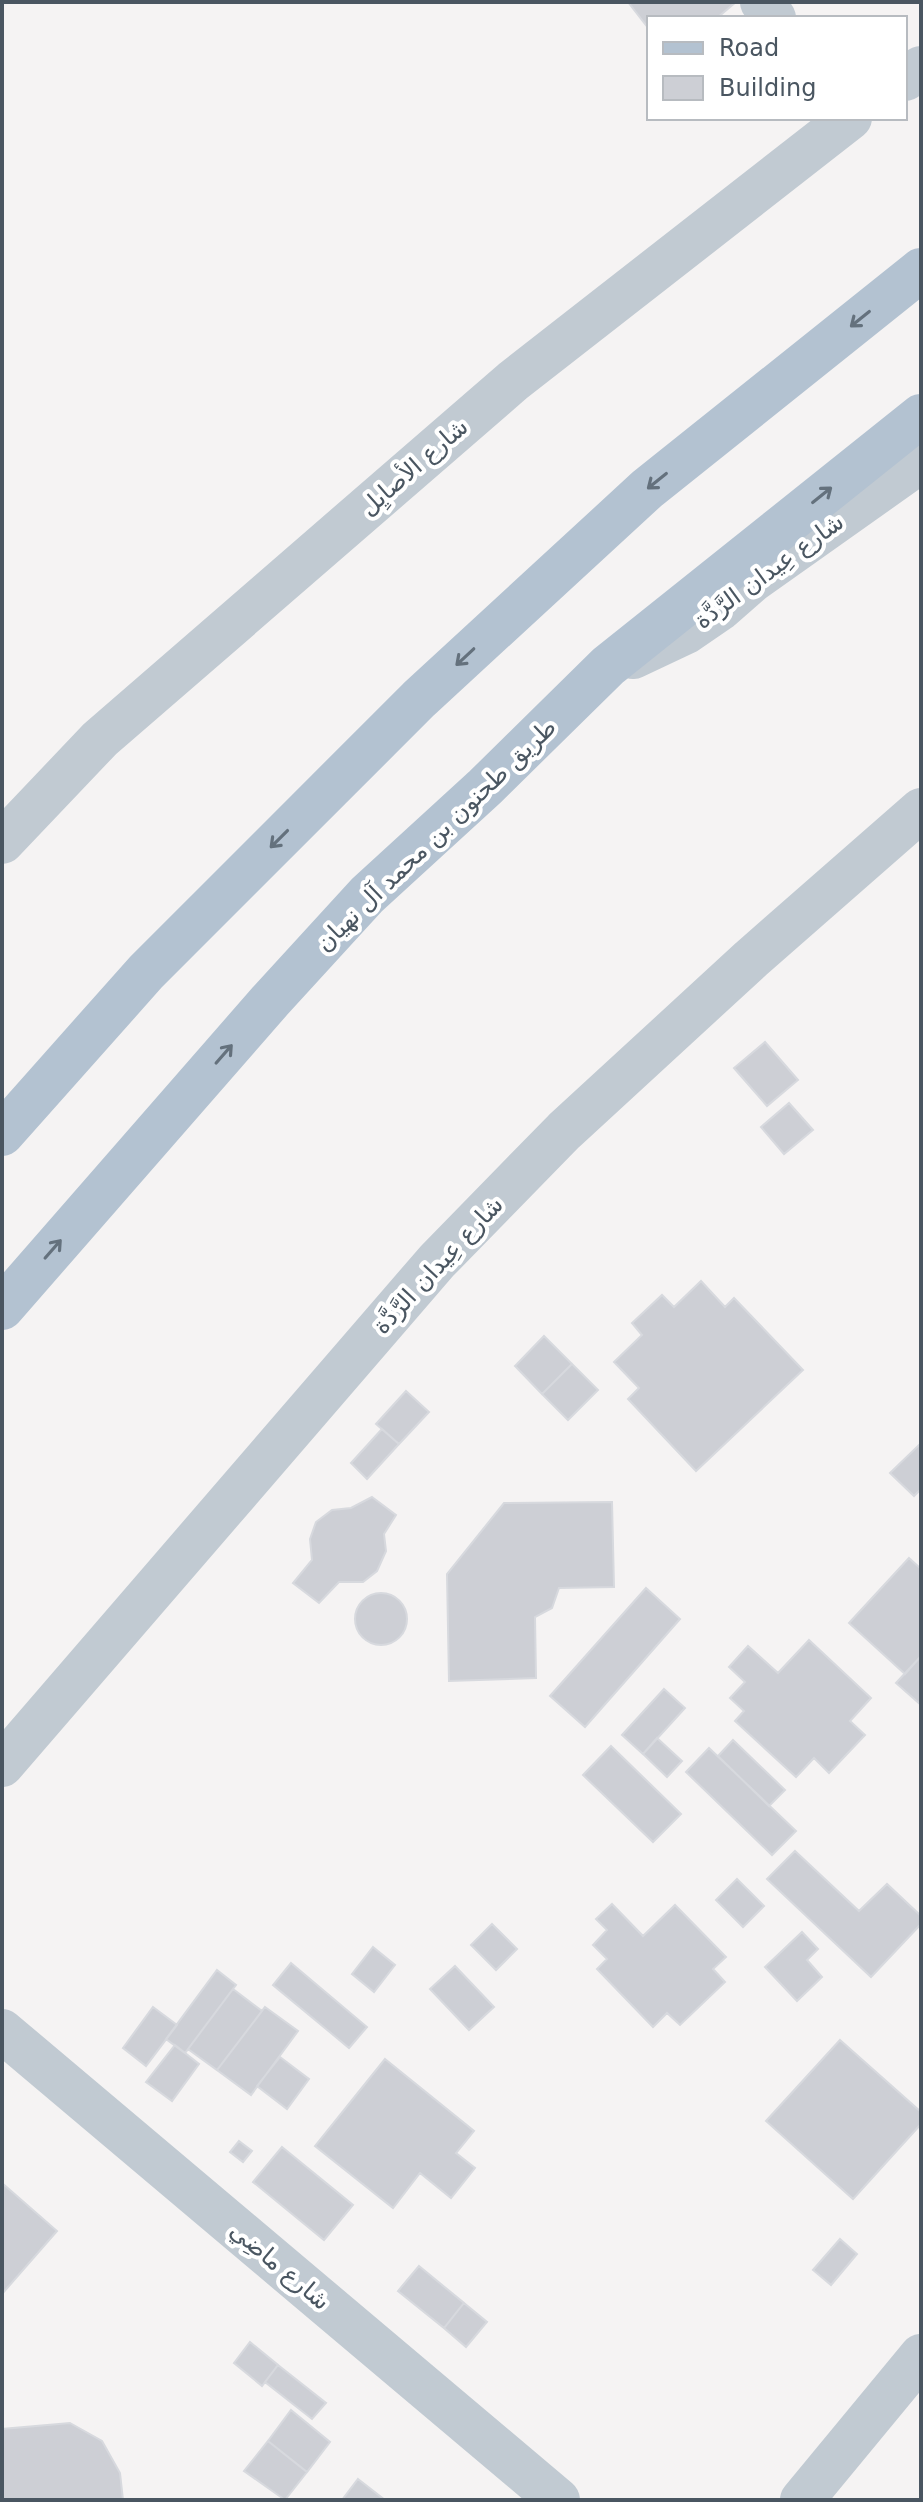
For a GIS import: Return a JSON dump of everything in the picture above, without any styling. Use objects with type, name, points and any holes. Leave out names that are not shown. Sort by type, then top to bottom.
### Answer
[{"type":"main road","points":[[2,1134],[146,972],[419,699],[647,489],[921,270]]},
{"type":"main road","name":"طريق طحنون بن محمد آل نهيان","points":[[2,1308],[270,1001],[367,895],[485,787],[608,666],[921,416]]},
{"type":"street","name":"شارع الأصايِل","points":[[2,842],[100,739],[513,381],[847,120]]},
{"type":"street","name":"شارع عِيدان الرَّدَّة","points":[[608,666],[686,632],[721,608],[753,580],[921,461]]},
{"type":"street","name":"شارع عِيدان الرَّدَّة","points":[[2,1765],[437,1261],[564,1131],[751,959],[921,810]]},
{"type":"street","name":"شارع ماضِي","points":[[2,2031],[558,2500]]},
{"type":"street","points":[[802,2500],[921,2356]]},
{"type":"building","points":[[628,2],[736,2],[719,16],[647,16],[647,26]]},
{"type":"building","points":[[765,1042],[798,1080],[767,1106],[734,1068]]},
{"type":"building","points":[[789,1103],[813,1130],[784,1154],[761,1127]]},
{"type":"building","points":[[701,1281],[725,1307],[734,1298],[803,1370],[696,1471],[628,1399],[639,1388],[614,1362],[642,1335],[632,1323],[662,1295],[674,1307]]},
{"type":"building","points":[[544,1336],[572,1364],[542,1394],[515,1366]]},
{"type":"building","points":[[572,1364],[598,1390],[568,1420],[542,1394]]},
{"type":"building","points":[[406,1391],[429,1412],[399,1444],[376,1424]]},
{"type":"building","points":[[382,1429],[399,1444],[367,1479],[351,1463]]},
{"type":"building","points":[[921,1443],[921,1489],[914,1496],[890,1473]]},
{"type":"building","points":[[372,1497],[396,1515],[384,1534],[386,1551],[377,1571],[363,1582],[339,1582],[319,1603],[293,1583],[312,1560],[310,1539],[316,1522],[332,1510],[351,1508]]},
{"type":"building","points":[[612,1502],[614,1587],[559,1588],[552,1608],[535,1617],[536,1678],[449,1681],[447,1574],[504,1503]]},
{"type":"building","points":[[909,1558],[921,1569],[921,1656],[905,1674],[849,1623]]},
{"type":"building","points":[[646,1588],[680,1619],[585,1727],[550,1696]]},
{"type":"building","points":[[381,1593],[399,1601],[407,1619],[399,1637],[381,1645],[363,1637],[355,1619],[363,1601]]},
{"type":"building","points":[[809,1640],[871,1698],[850,1721],[865,1735],[829,1773],[814,1758],[796,1777],[735,1721],[744,1711],[730,1698],[745,1682],[729,1667],[748,1646],[778,1673]]},
{"type":"building","points":[[921,1656],[921,1705],[896,1683]]},
{"type":"building","points":[[664,1689],[685,1708],[643,1754],[622,1735]]},
{"type":"building","points":[[657,1738],[682,1761],[667,1777],[643,1754]]},
{"type":"building","points":[[733,1740],[785,1790],[769,1806],[718,1756]]},
{"type":"building","points":[[611,1746],[681,1814],[653,1842],[583,1775]]},
{"type":"building","points":[[709,1748],[796,1831],[772,1855],[686,1772]]},
{"type":"building","points":[[795,1851],[859,1911],[887,1884],[921,1916],[921,1924],[871,1977],[767,1879]]},
{"type":"building","points":[[737,1879],[764,1906],[743,1927],[716,1900]]},
{"type":"building","points":[[612,1904],[643,1936],[675,1905],[726,1957],[713,1969],[725,1982],[680,2025],[667,2013],[653,2027],[597,1969],[607,1959],[593,1945],[607,1930],[596,1919]]},
{"type":"building","points":[[492,1924],[517,1949],[496,1970],[471,1945]]},
{"type":"building","points":[[802,1932],[818,1949],[807,1960],[822,1977],[797,2001],[765,1967]]},
{"type":"building","points":[[373,1947],[395,1965],[374,1992],[352,1974]]},
{"type":"building","points":[[291,1963],[367,2027],[349,2048],[273,1985]]},
{"type":"building","points":[[455,1966],[494,2007],[469,2030],[430,1989]]},
{"type":"building","points":[[217,1970],[236,1985],[185,2053],[166,2039]]},
{"type":"building","points":[[233,1989],[262,2011],[217,2070],[188,2049]]},
{"type":"building","points":[[153,2007],[177,2025],[146,2066],[123,2048]]},
{"type":"building","points":[[265,2007],[298,2031],[251,2095],[217,2070]]},
{"type":"building","points":[[840,2040],[921,2112],[921,2124],[853,2199],[766,2121]]},
{"type":"building","points":[[175,2045],[199,2064],[172,2101],[146,2082]]},
{"type":"building","points":[[280,2057],[309,2079],[287,2109],[257,2086]]},
{"type":"building","points":[[385,2059],[474,2131],[456,2153],[475,2168],[451,2198],[420,2173],[393,2208],[315,2146]]},
{"type":"building","points":[[239,2141],[252,2151],[243,2162],[230,2152]]},
{"type":"building","points":[[282,2147],[353,2205],[324,2240],[253,2182]]},
{"type":"building","points":[[2,2183],[57,2231],[2,2294]]},
{"type":"building","points":[[840,2239],[857,2254],[831,2285],[813,2270]]},
{"type":"building","points":[[419,2266],[464,2303],[444,2328],[398,2291]]},
{"type":"building","points":[[464,2303],[487,2322],[466,2347],[444,2328]]},
{"type":"building","points":[[250,2342],[278,2365],[262,2386],[234,2363]]},
{"type":"building","points":[[278,2365],[326,2403],[312,2419],[265,2382]]},
{"type":"building","points":[[291,2410],[330,2442],[307,2472],[268,2441]]},
{"type":"building","points":[[70,2423],[102,2441],[120,2473],[123,2500],[2,2500],[2,2429]]},
{"type":"building","points":[[268,2441],[307,2472],[285,2500],[244,2471]]},
{"type":"building","points":[[358,2479],[385,2500],[342,2500]]}]
